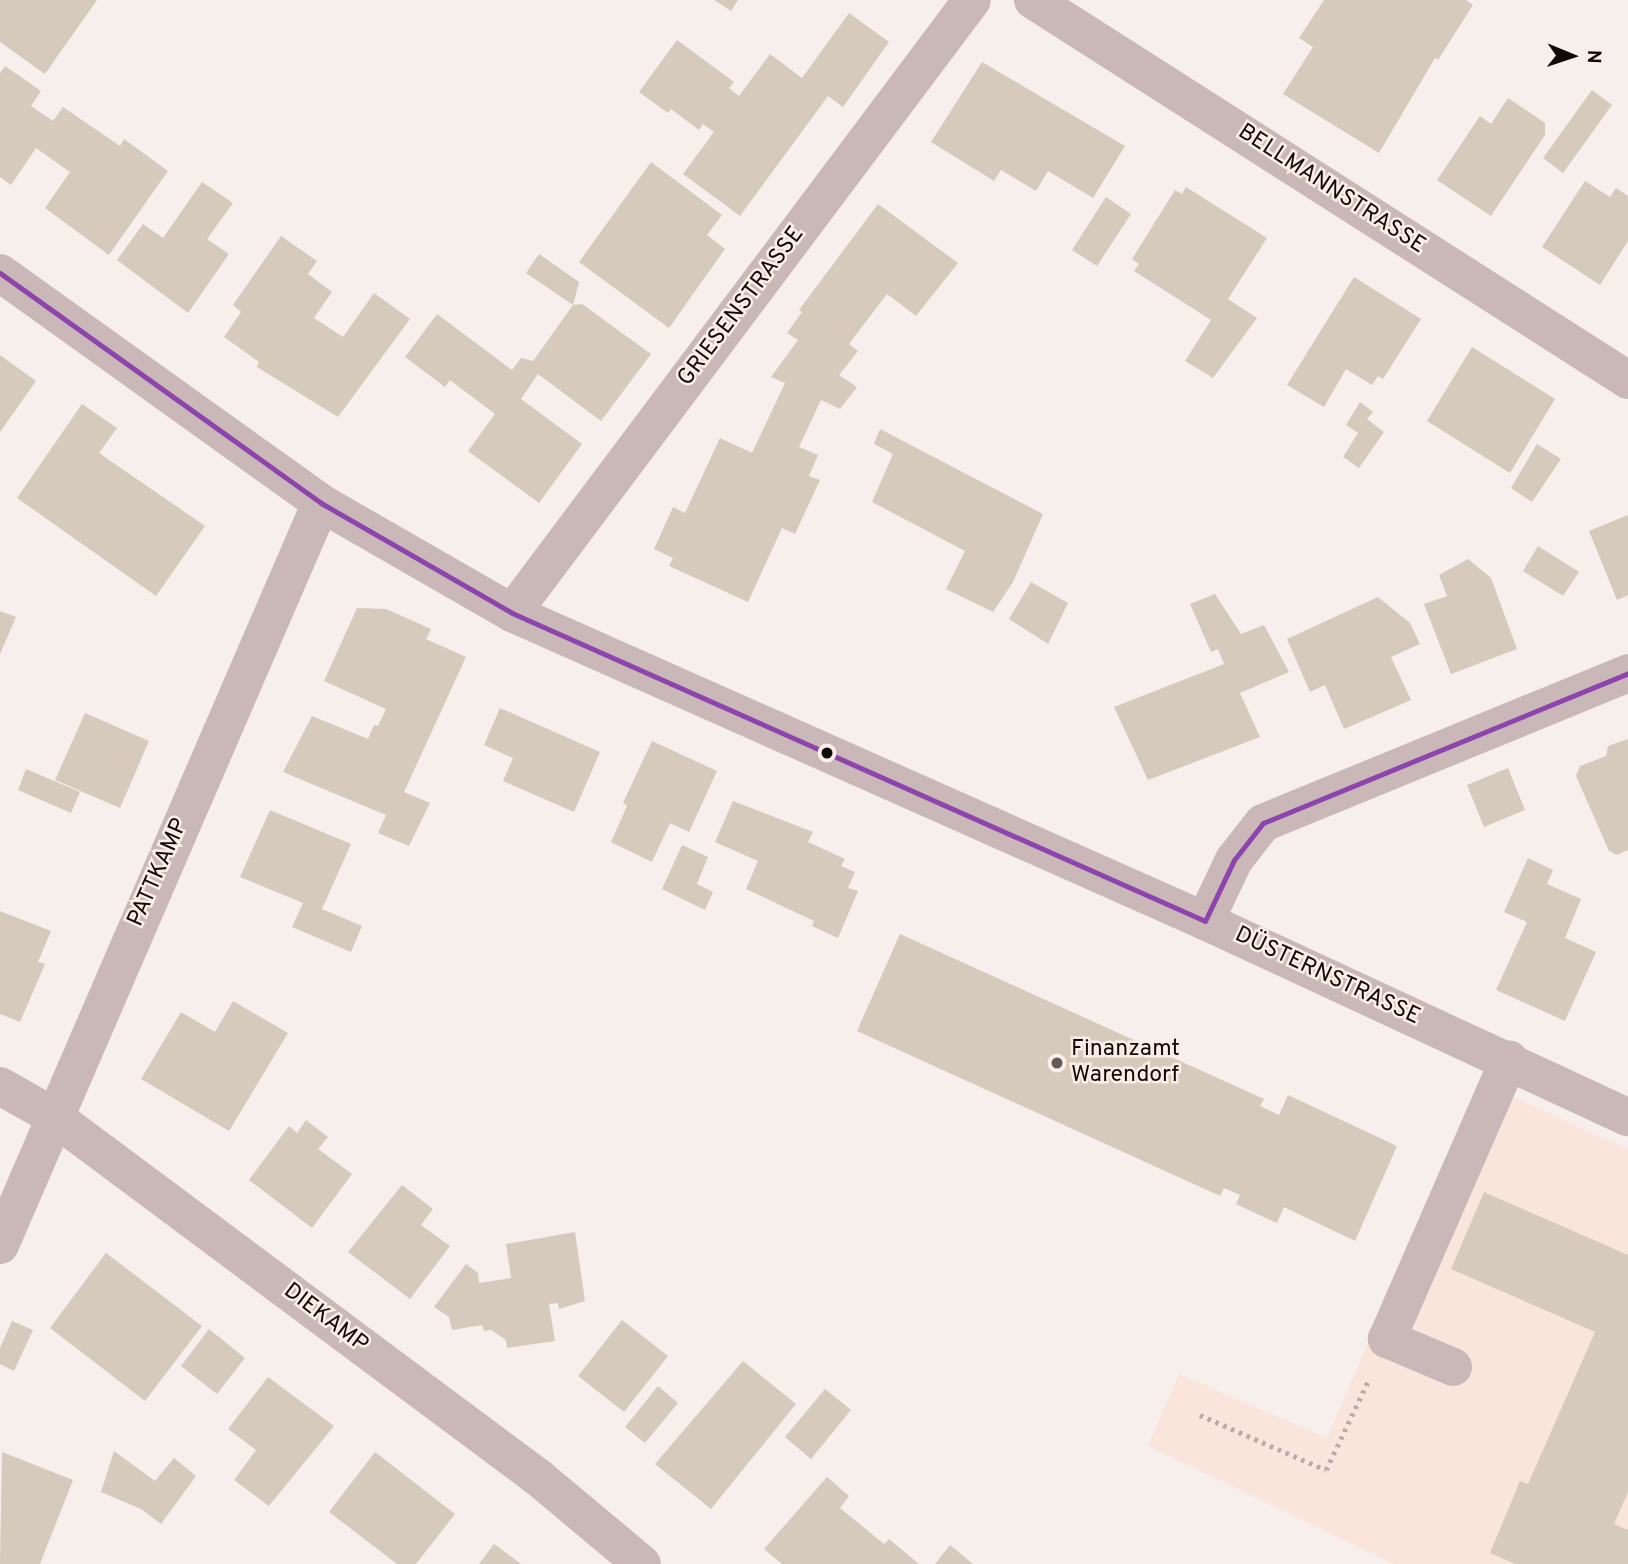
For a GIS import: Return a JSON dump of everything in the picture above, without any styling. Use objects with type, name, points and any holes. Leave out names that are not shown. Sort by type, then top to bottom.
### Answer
[{"type":"street","name":"GRIESENSTRASSE","points":[[512,613],[972,0]]},
{"type":"street","name":"BELLMANNSTRASSE","points":[[1033,0],[1628,380]]},
{"type":"street","name":"DÜSTERNSTRASSE","points":[[0,273],[321,503],[512,613],[1205,921],[1628,1117]]},
{"type":"street","name":"PATTKAMP","points":[[0,1245],[53,1116],[321,503]]},
{"type":"street","points":[[1205,921],[1234,860],[1263,823],[1628,674]]},
{"type":"street","points":[[1453,1367],[1387,1339],[1509,1060]]},
{"type":"street","name":"DIEKAMP","points":[[0,1086],[53,1116],[528,1470],[642,1564]]},
{"type":"path","points":[[1200,1415],[1326,1471],[1387,1339]]},
{"type":"shaded area","points":[[1480,1082],[1628,1149],[1628,1564],[1394,1564],[1148,1446],[1179,1374],[1327,1438]]},
{"type":"building","points":[[0,0],[97,0],[45,74],[0,42]]},
{"type":"building","points":[[714,0],[738,0],[731,11]]},
{"type":"building","points":[[1324,0],[1466,0],[1473,5],[1438,60],[1435,58],[1379,153],[1283,94],[1313,47],[1299,38]]},
{"type":"building","points":[[849,13],[889,42],[843,107],[828,96],[740,216],[683,174],[714,132],[703,124],[699,130],[671,109],[668,113],[639,92],[677,40],[734,82],[729,88],[739,96],[770,54],[802,78]]},
{"type":"building","points":[[982,62],[1125,146],[1093,198],[1048,171],[1036,191],[1001,170],[994,181],[931,142]]},
{"type":"building","points":[[5,66],[41,91],[31,106],[53,121],[63,107],[120,146],[124,139],[168,171],[109,255],[45,208],[70,172],[36,148],[11,185],[0,177],[0,73]]},
{"type":"building","points":[[1592,90],[1612,105],[1563,173],[1543,158]]},
{"type":"building","points":[[1508,98],[1545,123],[1545,135],[1491,216],[1437,180],[1480,116],[1491,124]]},
{"type":"building","points":[[651,162],[722,215],[707,235],[725,249],[669,328],[579,262]]},
{"type":"building","points":[[1585,181],[1610,197],[1616,188],[1628,196],[1628,241],[1600,285],[1542,247]]},
{"type":"building","points":[[202,182],[233,203],[207,239],[229,254],[188,313],[117,260],[143,224],[163,238]]},
{"type":"building","points":[[1186,187],[1267,238],[1228,299],[1257,318],[1213,378],[1185,361],[1211,320],[1134,271],[1139,264],[1132,259],[1175,190],[1182,194]]},
{"type":"building","points":[[1106,197],[1131,214],[1097,266],[1072,250]]},
{"type":"building","points":[[878,204],[958,263],[916,316],[887,294],[849,344],[858,351],[839,375],[857,387],[840,409],[821,400],[799,447],[818,455],[809,476],[820,480],[795,534],[782,528],[748,602],[669,566],[673,558],[654,549],[673,507],[685,513],[720,438],[752,453],[785,383],[771,377],[798,340],[787,333],[802,312],[799,310]]},
{"type":"building","points":[[281,236],[317,261],[308,274],[332,292],[314,318],[343,337],[374,293],[410,319],[338,417],[257,367],[259,362],[224,337],[241,312],[233,305]]},
{"type":"building","points":[[539,254],[579,282],[573,305],[526,273]]},
{"type":"building","points":[[1354,277],[1421,319],[1383,379],[1378,376],[1372,385],[1346,369],[1324,407],[1287,385]]},
{"type":"building","points":[[582,304],[651,354],[601,421],[538,374],[521,399],[582,444],[539,503],[468,451],[495,414],[450,380],[445,387],[405,357],[437,314],[512,370],[521,358],[533,361],[573,305]]},
{"type":"building","points":[[1472,347],[1555,399],[1510,473],[1427,421]]},
{"type":"building","points":[[0,355],[36,381],[0,432]]},
{"type":"building","points":[[1360,402],[1373,412],[1367,419],[1384,432],[1359,468],[1343,457],[1358,433],[1346,425]]},
{"type":"building","points":[[82,404],[117,428],[99,453],[205,526],[156,596],[17,498]]},
{"type":"building","points":[[880,429],[1043,514],[1013,582],[993,612],[946,589],[965,551],[872,502],[893,454],[874,444]]},
{"type":"building","points":[[1537,444],[1561,459],[1532,502],[1511,488]]},
{"type":"building","points":[[1628,515],[1628,595],[1617,600],[1589,531]]},
{"type":"building","points":[[1538,546],[1579,572],[1563,596],[1523,571]]},
{"type":"building","points":[[1468,559],[1491,578],[1517,649],[1451,674],[1424,604],[1447,596],[1439,575]]},
{"type":"building","points":[[1031,582],[1068,603],[1048,644],[1009,619]]},
{"type":"building","points":[[1215,594],[1241,634],[1264,625],[1289,672],[1240,693],[1260,737],[1148,780],[1114,707],[1224,664],[1218,649],[1211,652],[1190,604]]},
{"type":"building","points":[[1378,597],[1410,623],[1420,644],[1391,657],[1411,700],[1344,729],[1325,685],[1310,692],[1287,639]]},
{"type":"building","points":[[357,608],[386,609],[431,629],[426,639],[466,657],[404,792],[430,803],[409,846],[378,833],[386,815],[283,772],[312,716],[368,739],[386,709],[324,681]]},
{"type":"building","points":[[0,611],[16,617],[0,654]]},
{"type":"building","points":[[500,708],[600,752],[574,812],[503,781],[513,758],[484,745]]},
{"type":"building","points":[[85,713],[149,741],[120,808],[55,780]]},
{"type":"building","points":[[1628,739],[1628,850],[1617,855],[1609,851],[1576,776],[1580,766],[1606,756],[1608,746]]},
{"type":"building","points":[[652,741],[717,771],[689,832],[670,823],[652,862],[611,842],[627,806],[623,803]]},
{"type":"building","points":[[1508,768],[1525,810],[1484,827],[1467,785]]},
{"type":"building","points":[[26,769],[80,792],[71,813],[18,790]]},
{"type":"building","points":[[733,801],[813,832],[808,842],[845,859],[841,866],[855,872],[848,888],[858,891],[838,938],[812,926],[814,921],[746,889],[758,861],[715,842]]},
{"type":"building","points":[[270,810],[351,844],[322,909],[362,926],[351,952],[292,927],[303,903],[240,877]]},
{"type":"building","points":[[682,845],[708,857],[697,884],[713,892],[705,910],[662,889]]},
{"type":"building","points":[[1528,858],[1553,870],[1547,884],[1581,899],[1565,938],[1596,952],[1565,1021],[1496,990],[1527,922],[1504,912]]},
{"type":"building","points":[[0,911],[51,931],[38,962],[45,964],[20,1022],[0,1014]]},
{"type":"building","name":"Finanzamt Warendorf","points":[[900,934],[1264,1099],[1260,1106],[1279,1115],[1288,1095],[1397,1146],[1355,1241],[1284,1207],[1277,1223],[1272,1221],[1236,1204],[1240,1195],[1224,1188],[1220,1196],[857,1031]]},
{"type":"building","points":[[233,1001],[288,1033],[229,1131],[141,1079],[181,1012],[215,1032]]},
{"type":"building","points":[[306,1120],[328,1137],[318,1149],[352,1174],[312,1228],[249,1180],[289,1126],[297,1133]]},
{"type":"building","points":[[402,1185],[433,1209],[421,1225],[450,1246],[410,1299],[348,1252]]},
{"type":"building","points":[[1484,1192],[1628,1255],[1628,1492],[1614,1524],[1628,1530],[1628,1564],[1515,1564],[1490,1553],[1520,1481],[1528,1484],[1595,1332],[1451,1269]]},
{"type":"building","points":[[575,1232],[585,1301],[559,1309],[558,1303],[549,1304],[555,1341],[507,1348],[506,1340],[491,1330],[484,1331],[482,1325],[452,1330],[449,1317],[434,1307],[466,1264],[478,1273],[479,1283],[511,1278],[506,1244]]},
{"type":"building","points":[[106,1253],[202,1326],[145,1401],[50,1328]]},
{"type":"building","points":[[622,1320],[668,1356],[624,1412],[578,1376]]},
{"type":"building","points":[[12,1321],[33,1330],[14,1371],[0,1364],[0,1348]]},
{"type":"building","points":[[209,1329],[245,1358],[217,1394],[181,1366]]},
{"type":"building","points":[[743,1361],[796,1404],[711,1509],[655,1464]]},
{"type":"building","points":[[268,1377],[334,1426],[269,1506],[234,1480],[256,1450],[228,1429]]},
{"type":"building","points":[[658,1386],[678,1403],[645,1443],[625,1427]]},
{"type":"building","points":[[825,1389],[851,1410],[811,1459],[785,1437]]},
{"type":"building","points":[[114,1451],[155,1481],[174,1458],[196,1476],[161,1524],[141,1509],[101,1492]]},
{"type":"building","points":[[2,1452],[73,1480],[40,1564],[0,1564]]},
{"type":"building","points":[[375,1452],[455,1514],[416,1564],[397,1564],[329,1512]]},
{"type":"building","points":[[827,1477],[849,1496],[840,1508],[884,1544],[889,1539],[919,1564],[782,1564],[764,1549]]},
{"type":"building","points":[[494,1544],[521,1564],[479,1564]]},
{"type":"building","points":[[950,1545],[973,1564],[935,1564]]},
{"type":"transit line","points":[[0,273],[321,503],[512,613],[1205,921],[1234,860],[1263,823],[1628,673]]},
{"type":"place","name":"Finanzamt Warendorf","points":[[1057,1063]]}]
